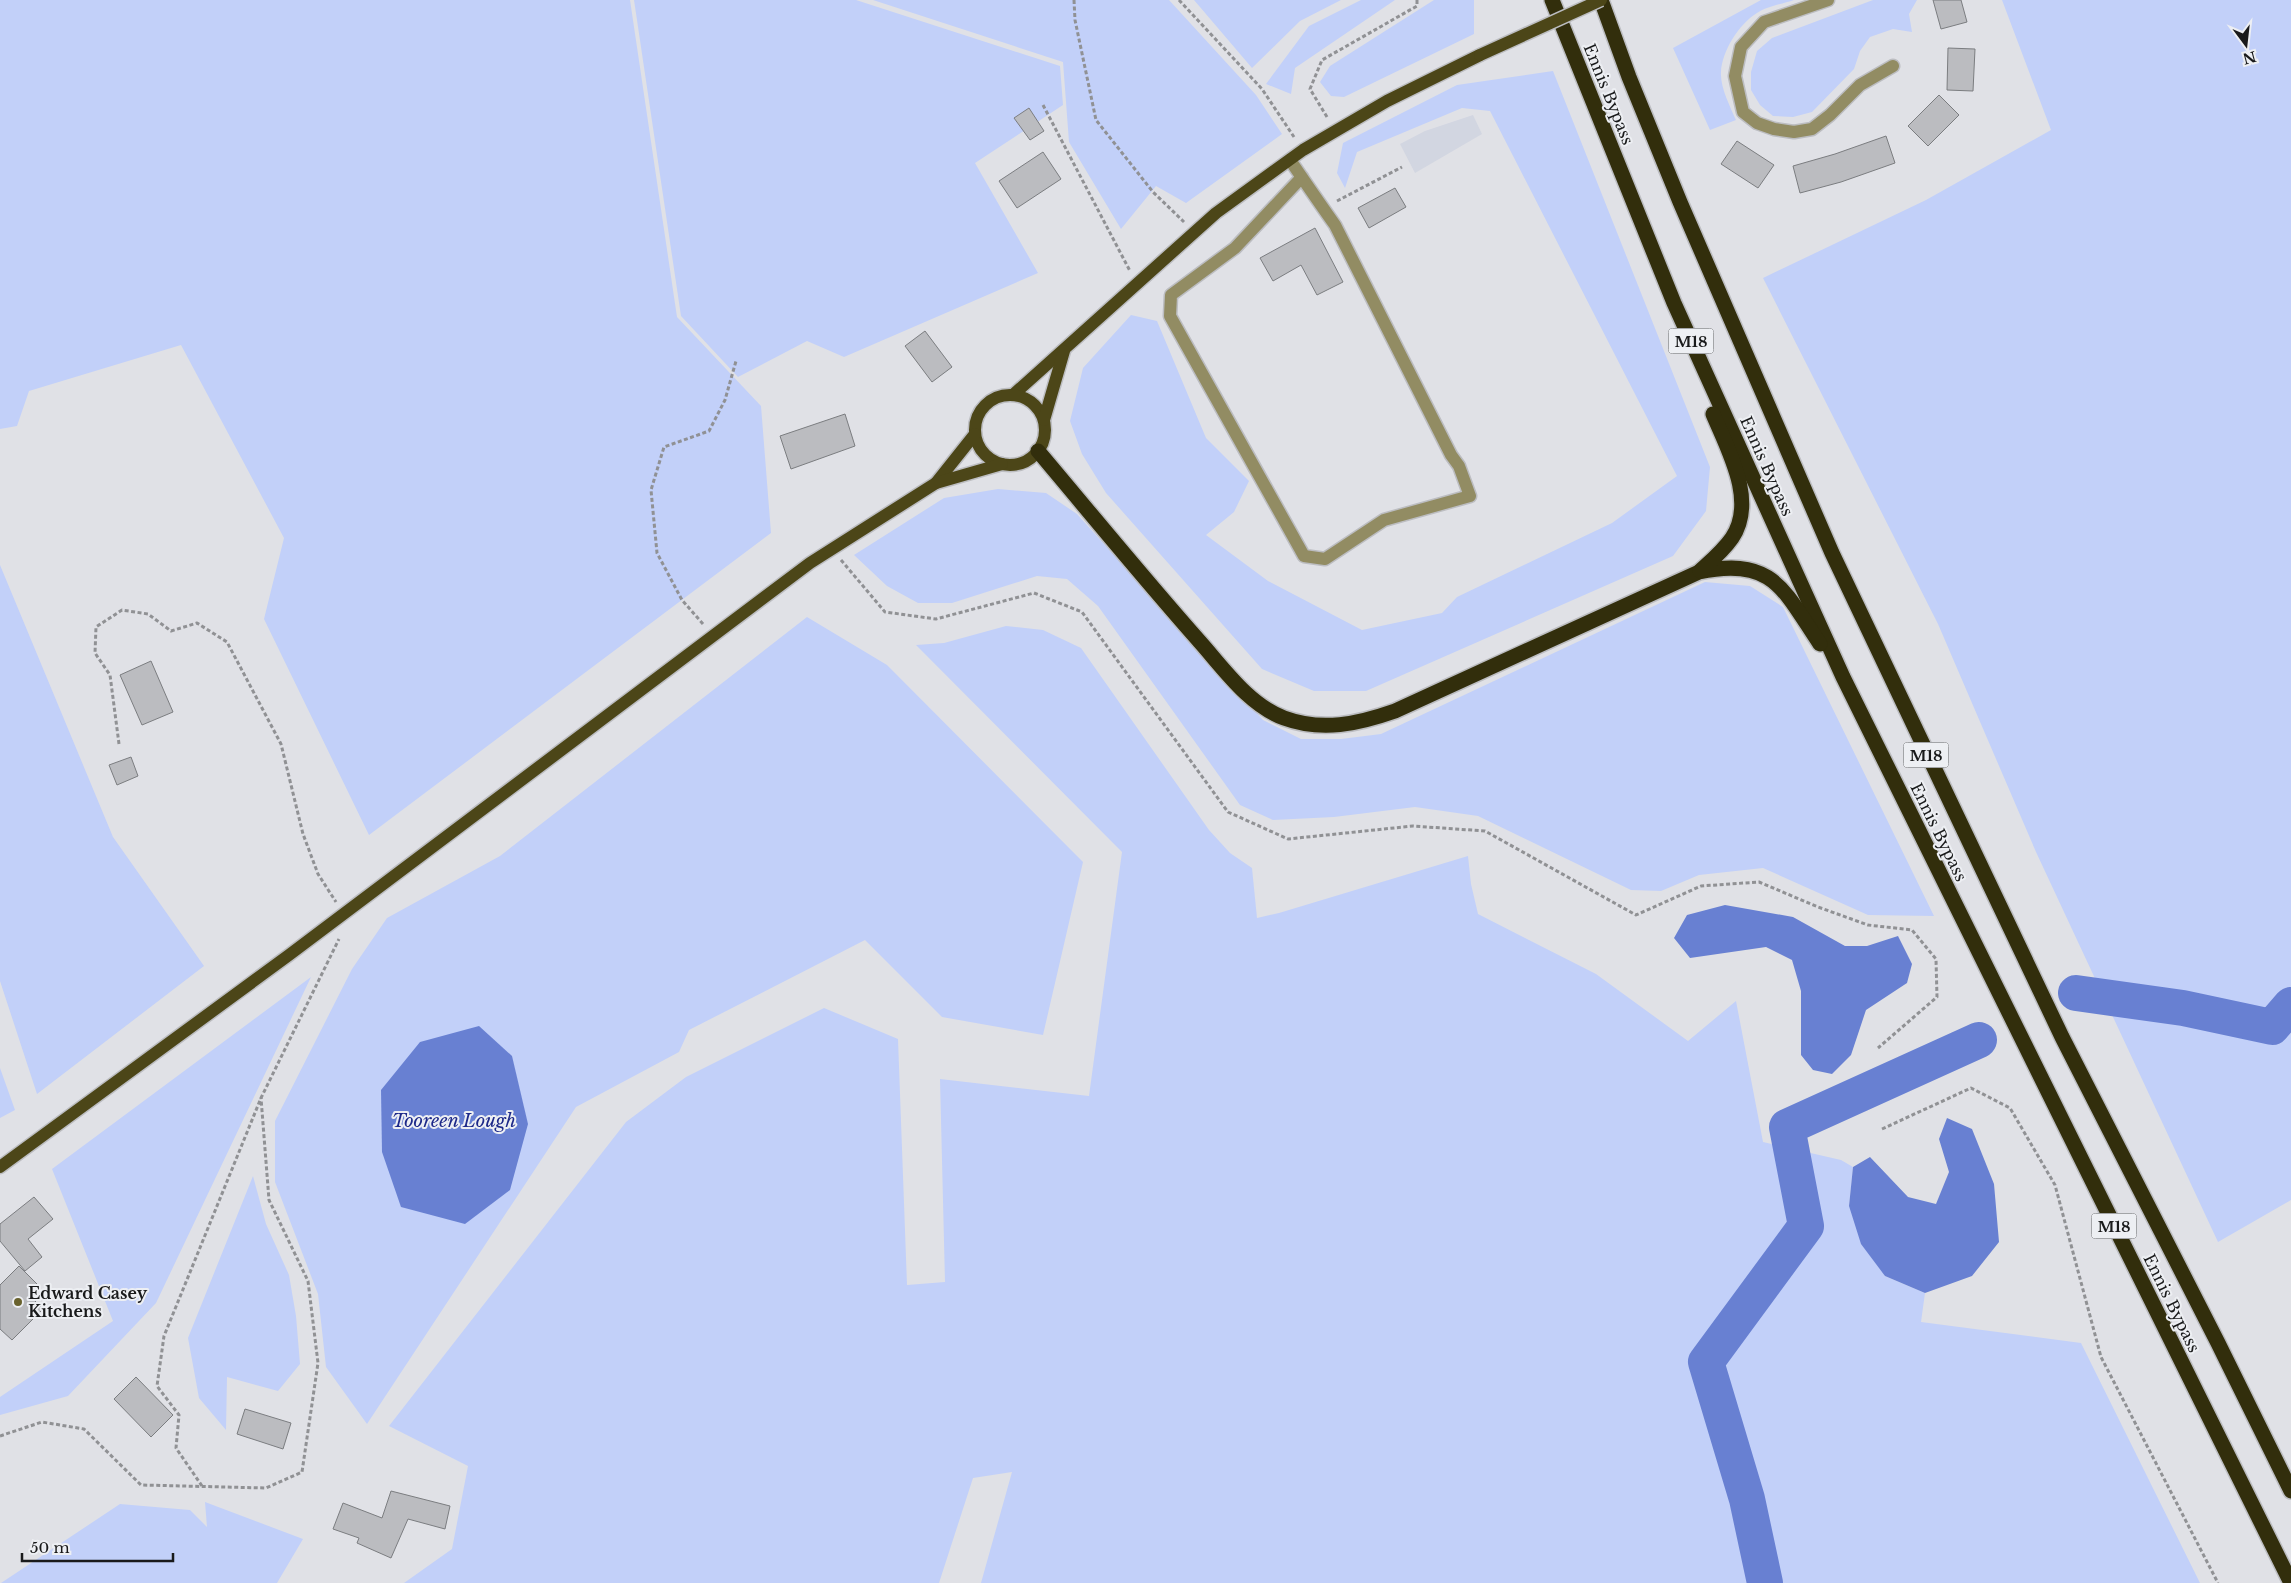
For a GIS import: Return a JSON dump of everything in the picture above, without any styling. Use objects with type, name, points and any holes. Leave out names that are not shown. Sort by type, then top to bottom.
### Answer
[{"type":"highway","name":"Ennis Bypass","points":[[1552,0],[1674,303],[1843,677],[2291,1583]]},
{"type":"highway","name":"Ennis Bypass","points":[[1601,0],[1629,78],[1680,202],[1832,553],[2062,1037],[2291,1491]]},
{"type":"highway","points":[[1674,303],[1742,492],[1740,517],[1733,537],[1698,572]]},
{"type":"highway","points":[[1038,451],[1176,616],[1256,702],[1282,717],[1304,724],[1329,725],[1363,722],[1395,711],[1698,572],[1720,568],[1756,572],[1775,581],[1791,599],[1843,677]]},
{"type":"main road","points":[[1014,394],[1216,213],[1303,150],[1387,101],[1480,55],[1601,0]]},
{"type":"main road","points":[[0,1167],[343,914],[810,563],[936,483],[1002,464],[1017,464],[1031,459],[1038,451],[1045,436],[1044,420],[1064,351]]},
{"type":"main road","points":[[1002,464],[989,458],[979,447],[975,434],[976,420],[984,406],[998,396],[1014,394],[1028,399],[1038,408],[1044,420]]},
{"type":"main road","points":[[936,483],[975,434]]},
{"type":"street","points":[[1828,0],[1764,22],[1740,47],[1735,76],[1743,112],[1757,123],[1774,129],[1794,132],[1812,129],[1830,115],[1860,86],[1893,66]]},
{"type":"street","points":[[1290,160],[1302,177],[1335,226],[1451,455],[1459,466],[1470,496],[1384,520],[1325,559],[1304,556],[1170,316],[1171,295],[1235,248],[1302,177]]},
{"type":"path","points":[[1074,0],[1075,20],[1096,120],[1153,192],[1195,232]]},
{"type":"path","points":[[1179,0],[1262,89],[1303,150]]},
{"type":"path","points":[[1336,131],[1310,89],[1322,60],[1416,6],[1417,0]]},
{"type":"path","points":[[1043,105],[1137,284]]},
{"type":"path","points":[[1338,200],[1402,167]]},
{"type":"path","points":[[714,636],[682,600],[657,553],[651,490],[664,447],[709,431],[725,400],[736,361]]},
{"type":"path","points":[[832,550],[885,612],[936,619],[1034,592],[1082,612],[1228,812],[1288,839],[1413,826],[1485,831],[1636,915],[1701,886],[1759,882],[1818,907],[1868,925],[1912,930],[1936,959],[1937,997],[1878,1048]]},
{"type":"path","points":[[118,744],[110,676],[95,653],[96,627],[122,610],[148,614],[172,631],[196,623],[227,642],[281,744],[303,834],[318,874],[343,914]]},
{"type":"path","points":[[203,1487],[176,1448],[179,1415],[157,1386],[164,1336],[261,1098],[342,932]]},
{"type":"path","points":[[1882,1129],[1972,1088],[2010,1108],[2055,1186],[2102,1357],[2218,1583]]},
{"type":"path","points":[[0,1436],[42,1422],[84,1429],[142,1485],[266,1488],[302,1472],[318,1363],[308,1281],[269,1200],[261,1098]]},
{"type":"shaded area","points":[[0,0],[630,0],[677,317],[761,406],[771,533],[369,835],[264,619],[284,538],[181,345],[29,391],[17,426],[0,429]]},
{"type":"shaded area","points":[[634,0],[856,0],[1060,66],[1063,105],[975,163],[1038,273],[844,357],[807,341],[738,377],[681,316]]},
{"type":"shaded area","points":[[873,0],[1169,0],[1256,95],[1282,134],[1186,203],[1156,186],[1121,229],[1069,142],[1063,62]]},
{"type":"shaded area","points":[[1194,0],[1341,0],[1300,21],[1252,68]]},
{"type":"shaded area","points":[[1361,0],[1395,0],[1295,68],[1291,94],[1266,84],[1309,26]]},
{"type":"shaded area","points":[[1434,0],[1474,0],[1474,34],[1344,97],[1331,96],[1320,82],[1330,66]]},
{"type":"shaded area","points":[[1761,0],[1794,0],[1757,13],[1738,31],[1728,47],[1721,72],[1722,84],[1736,120],[1710,130],[1673,48]]},
{"type":"shaded area","points":[[1873,0],[1917,0],[1909,14],[1912,32],[1893,29],[1870,37],[1860,51],[1854,69],[1812,112],[1793,117],[1773,116],[1760,105],[1751,90],[1751,72],[1757,51],[1772,38]]},
{"type":"shaded area","points":[[2002,0],[2291,0],[2291,1200],[2218,1242],[2036,852],[1938,624],[1763,278],[1926,200],[2051,130]]},
{"type":"shaded area","points":[[1553,71],[1710,467],[1706,511],[1673,556],[1366,691],[1314,691],[1262,669],[1106,493],[1082,454],[1070,421],[1083,368],[1131,315],[1157,321],[1206,438],[1249,481],[1234,512],[1206,535],[1268,581],[1362,630],[1442,613],[1457,597],[1612,523],[1677,476],[1490,111],[1462,108],[1357,152],[1345,188],[1337,173],[1343,143],[1457,85]]},
{"type":"shaded area","points":[[1473,115],[1482,134],[1415,173],[1400,144],[1425,131]]},
{"type":"shaded area","points":[[998,489],[1046,493],[1077,514],[1263,720],[1301,739],[1341,739],[1381,734],[1705,582],[1750,586],[1783,607],[1934,916],[1868,915],[1763,868],[1699,875],[1661,891],[1631,890],[1478,816],[1415,807],[1334,817],[1273,820],[1240,805],[1098,606],[1067,579],[1037,576],[952,603],[918,603],[887,586],[854,555],[944,498]]},
{"type":"shaded area","points":[[0,565],[113,837],[204,966],[37,1094],[0,981]]},
{"type":"shaded area","points":[[807,617],[887,665],[1083,862],[1043,1035],[942,1017],[865,940],[689,1030],[679,1052],[576,1107],[367,1424],[326,1367],[318,1294],[275,1182],[275,1121],[352,969],[387,918],[500,856]]},
{"type":"shaded area","points":[[1006,626],[1043,630],[1081,648],[1209,830],[1230,853],[1252,868],[1257,918],[1468,856],[1471,884],[1478,914],[1596,974],[1688,1041],[1736,1001],[1763,1142],[1841,1160],[1853,1167],[1849,1206],[1885,1276],[1925,1293],[1921,1322],[2081,1343],[2200,1583],[981,1583],[1012,1472],[973,1478],[939,1583],[404,1583],[452,1549],[468,1466],[389,1426],[626,1122],[686,1077],[824,1008],[898,1039],[907,1285],[945,1282],[940,1079],[1089,1096],[1122,852],[916,645],[944,643]]},
{"type":"shaded area","points":[[311,977],[156,1303],[68,1396],[0,1415],[0,1397],[113,1321],[52,1169]]},
{"type":"shaded area","points":[[0,1068],[15,1110],[0,1118]]},
{"type":"shaded area","points":[[253,1176],[266,1224],[289,1275],[296,1316],[300,1364],[278,1391],[227,1377],[226,1430],[199,1398],[188,1338]]},
{"type":"shaded area","points":[[205,1502],[303,1539],[277,1583],[1,1583],[120,1504],[190,1510],[207,1527]]},
{"type":"water","points":[[1725,905],[1793,917],[1845,946],[1867,946],[1898,936],[1912,964],[1907,983],[1866,1010],[1851,1055],[1832,1074],[1813,1070],[1801,1055],[1801,991],[1792,960],[1766,947],[1690,958],[1674,938],[1687,915]]},
{"type":"water","name":"Tooreen Lough","points":[[479,1026],[512,1056],[528,1124],[510,1190],[465,1224],[401,1207],[382,1152],[381,1090],[420,1042]]},
{"type":"water","points":[[1947,1118],[1972,1129],[1994,1184],[1999,1242],[1972,1276],[1925,1293],[1885,1276],[1861,1244],[1849,1206],[1853,1167],[1870,1157],[1908,1197],[1936,1204],[1949,1172],[1939,1139]]},
{"type":"building","points":[[1933,0],[1961,0],[1967,22],[1941,29]]},
{"type":"building","points":[[1948,48],[1975,49],[1973,91],[1947,90]]},
{"type":"building","points":[[1939,95],[1959,115],[1928,146],[1908,126]]},
{"type":"building","points":[[1029,108],[1044,131],[1030,140],[1014,118]]},
{"type":"building","points":[[1886,136],[1895,163],[1841,182],[1800,193],[1793,166]]},
{"type":"building","points":[[1737,141],[1774,165],[1758,188],[1721,164]]},
{"type":"building","points":[[1043,152],[1061,179],[1017,208],[999,181]]},
{"type":"building","points":[[1395,188],[1406,207],[1369,228],[1358,208]]},
{"type":"building","points":[[1315,228],[1343,282],[1317,295],[1301,265],[1273,281],[1260,258]]},
{"type":"building","points":[[925,331],[952,367],[932,382],[905,346]]},
{"type":"building","points":[[845,414],[855,446],[791,469],[780,436]]},
{"type":"building","points":[[151,661],[173,712],[142,725],[120,675]]},
{"type":"building","points":[[131,757],[138,776],[117,785],[109,765]]},
{"type":"building","points":[[34,1197],[53,1219],[28,1239],[42,1257],[25,1271],[0,1241],[0,1224]]},
{"type":"building","name":"Edward Casey Kitchens","points":[[19,1266],[38,1285],[29,1295],[43,1309],[12,1340],[0,1329],[0,1285]]},
{"type":"building","points":[[136,1377],[173,1415],[151,1437],[114,1399]]},
{"type":"building","points":[[245,1409],[291,1423],[283,1449],[237,1434]]},
{"type":"building","points":[[391,1491],[450,1506],[445,1529],[408,1519],[391,1558],[357,1543],[359,1538],[333,1529],[343,1503],[382,1518]]},
{"type":"waterway","points":[[2076,993],[2183,1008],[2272,1027],[2291,1005]]},
{"type":"waterway","points":[[1765,1583],[1747,1499],[1706,1362],[1806,1226],[1787,1127],[1979,1040]]},
{"type":"place","name":"Edward Casey Kitchens","points":[[18,1302]]}]
